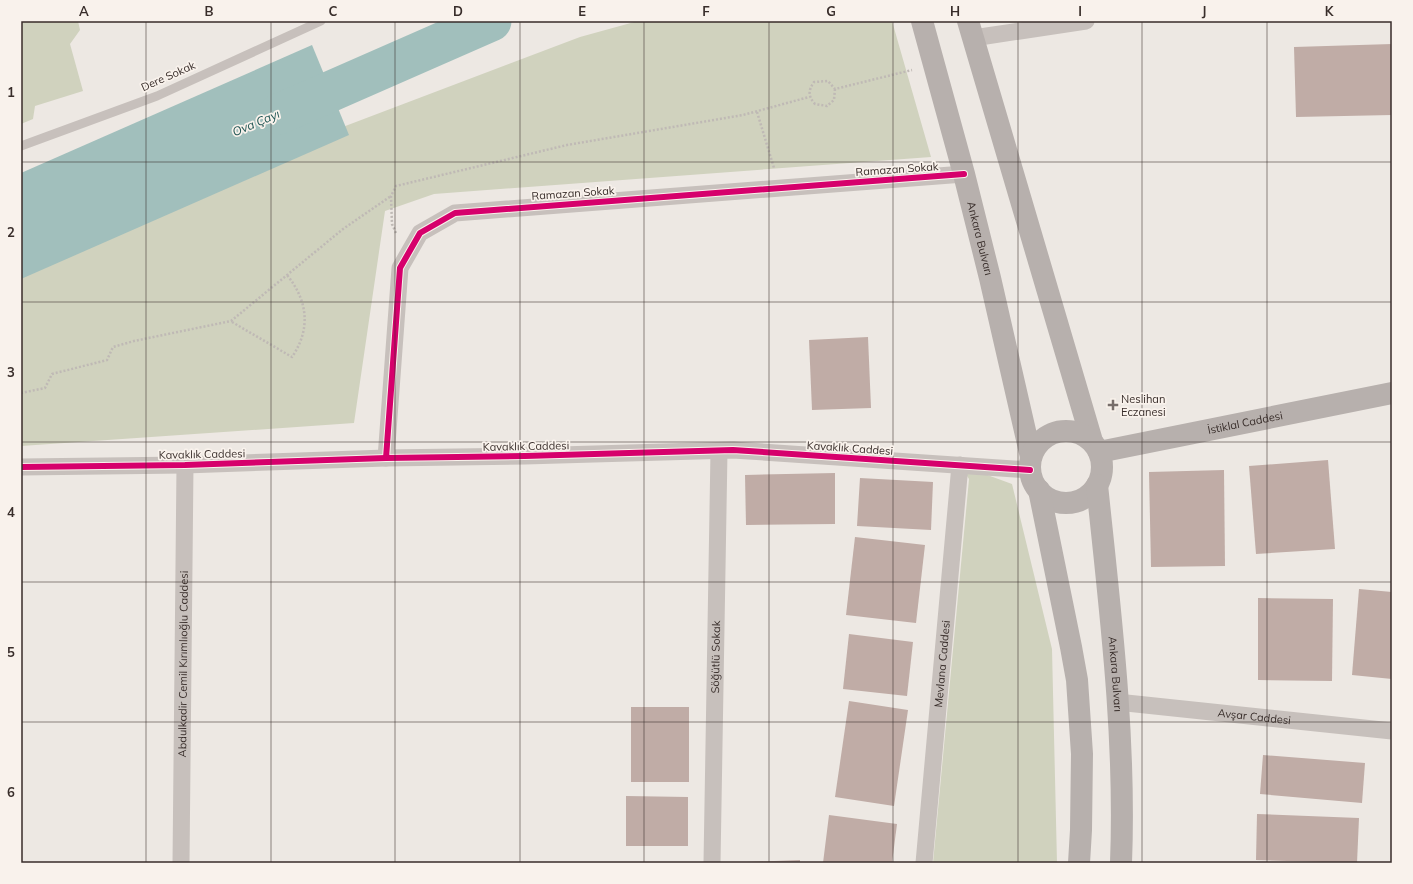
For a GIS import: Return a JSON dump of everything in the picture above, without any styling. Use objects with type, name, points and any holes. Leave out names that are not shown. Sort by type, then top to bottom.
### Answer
[{"type":"main road","name":"Ankara Bulvarı","points":[[922,21],[964,174],[990,278],[1033,481],[1039,490],[1071,646],[1079,706],[1082,754],[1079,863]]},
{"type":"main road","name":"Ankara Bulvarı","points":[[971,30],[1095,446],[1102,464],[1101,475],[1097,485],[1113,641],[1119,727],[1121,863]]},
{"type":"main road","name":"İstiklal Caddesi","points":[[1095,446],[1392,393]]},
{"type":"main road","points":[[1030,464],[1036,446],[1045,437],[1057,432],[1069,431],[1081,434],[1095,446]]},
{"type":"main road","points":[[1039,490],[1048,498],[1058,502],[1069,503],[1080,500],[1090,494],[1097,485]]},
{"type":"street","points":[[971,30],[1086,21]]},
{"type":"street","name":"Ramazan Sokak","points":[[386,458],[400,268],[420,233],[455,212],[964,174]]},
{"type":"street","name":"Kavaklık Caddesi","points":[[21,467],[184,465],[386,458],[525,456],[733,450],[960,465],[1030,464]]},
{"type":"street","name":"Söğütlü Sokak","points":[[712,863],[719,451]]},
{"type":"street","name":"Abdulkadir Cemil Kırımlıoğlu Caddesi","points":[[181,863],[184,465]]},
{"type":"street","name":"Mevlana Caddesi","points":[[924,863],[960,465]]},
{"type":"street","name":"Avşar Caddesi","points":[[1117,702],[1392,731]]},
{"type":"lane","name":"Dere Sokak","points":[[21,146],[157,96],[321,21]]},
{"type":"path","points":[[835,89],[934,64]]},
{"type":"path","points":[[828,81],[835,89],[834,100],[827,106],[815,104],[809,97],[809,89],[814,82],[828,81]]},
{"type":"path","points":[[408,256],[392,224],[391,196],[396,186],[567,145],[743,116],[809,97]]},
{"type":"path","points":[[757,112],[780,188]]},
{"type":"path","points":[[21,393],[45,388],[52,374],[107,360],[113,348],[231,321],[343,229],[391,196]]},
{"type":"path","points":[[231,321],[292,357],[299,347],[305,324],[304,312],[298,292],[287,275]]},
{"type":"green space","points":[[21,21],[78,21],[80,30],[70,44],[83,91],[35,106],[33,119],[21,124]]},
{"type":"green space","points":[[638,21],[892,21],[931,157],[434,194],[385,211],[354,423],[21,446],[21,270],[319,136],[580,37]]},
{"type":"green space","points":[[960,465],[1012,484],[1052,649],[1057,863],[933,863],[969,479]]},
{"type":"water","points":[[312,45],[349,135],[21,279],[21,173]]},
{"type":"building","points":[[1392,44],[1392,115],[1296,117],[1294,47]]},
{"type":"building","points":[[868,337],[871,408],[812,410],[809,340]]},
{"type":"building","points":[[1328,460],[1335,549],[1256,554],[1249,466]]},
{"type":"building","points":[[1224,470],[1225,566],[1151,567],[1149,472]]},
{"type":"building","points":[[835,473],[835,524],[746,525],[745,475]]},
{"type":"building","points":[[860,478],[933,482],[931,530],[857,526]]},
{"type":"building","points":[[855,537],[925,545],[916,623],[846,615]]},
{"type":"building","points":[[1359,589],[1392,592],[1392,679],[1352,675]]},
{"type":"building","points":[[1258,598],[1333,599],[1332,681],[1258,680]]},
{"type":"building","points":[[849,634],[913,642],[907,696],[843,689]]},
{"type":"building","points":[[849,701],[908,710],[894,806],[835,797]]},
{"type":"building","points":[[631,707],[689,707],[689,782],[631,782]]},
{"type":"building","points":[[1263,755],[1365,763],[1362,803],[1260,794]]},
{"type":"building","points":[[626,796],[688,797],[688,846],[626,846]]},
{"type":"building","points":[[1257,814],[1359,818],[1357,863],[1256,860]]},
{"type":"building","points":[[829,815],[897,824],[892,863],[823,863]]},
{"type":"building","points":[[800,860],[800,863],[746,863],[746,862]]},
{"type":"waterway","name":"Ova Çayı","points":[[279,114],[491,21]]},
{"type":"cycle path","points":[[386,458],[400,268],[420,233],[455,213],[964,174]]},
{"type":"cycle path","points":[[21,467],[185,465],[386,458],[525,456],[733,450],[1030,470]]},
{"type":"place","name":"Neslihan Eczanesi","points":[[1113,405]]}]
